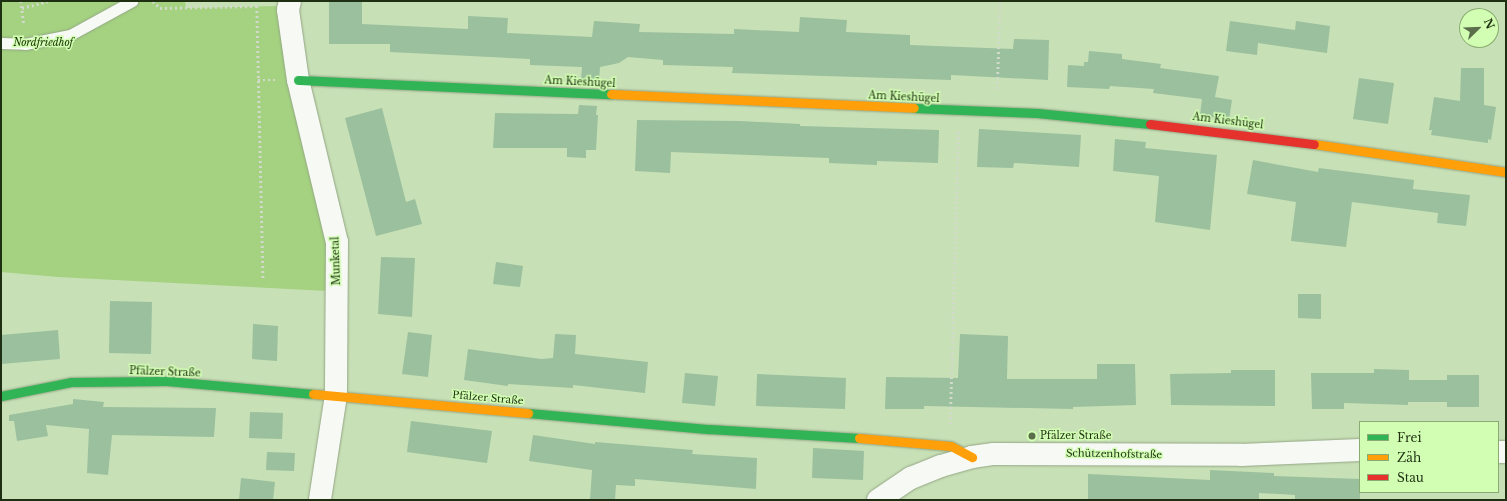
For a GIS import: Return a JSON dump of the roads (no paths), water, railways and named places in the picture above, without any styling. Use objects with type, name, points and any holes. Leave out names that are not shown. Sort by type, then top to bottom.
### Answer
[{"type":"street","name":"Munketal","points":[[290,1],[288,10],[298,80],[337,242],[336,395],[320,500]]},
{"type":"street","name":"Am Kieshügel","points":[[298,80],[958,111],[1037,112],[1246,134],[1506,172]]},
{"type":"street","name":"Pfälzer Straße","points":[[1,396],[71,382],[167,381],[709,429],[899,441],[950,446],[972,457]]},
{"type":"street","name":"Schützenhofstraße","points":[[878,500],[911,478],[972,457],[1016,453],[1241,455],[1359,450]]},
{"type":"lane","points":[[1,43],[26,44],[70,36],[132,1]]},
{"type":"place","name":"Pfälzer Straße","points":[[1032,436]]},
{"type":"park label","name":"Nordfriedhof","points":[[43,43]]}]
